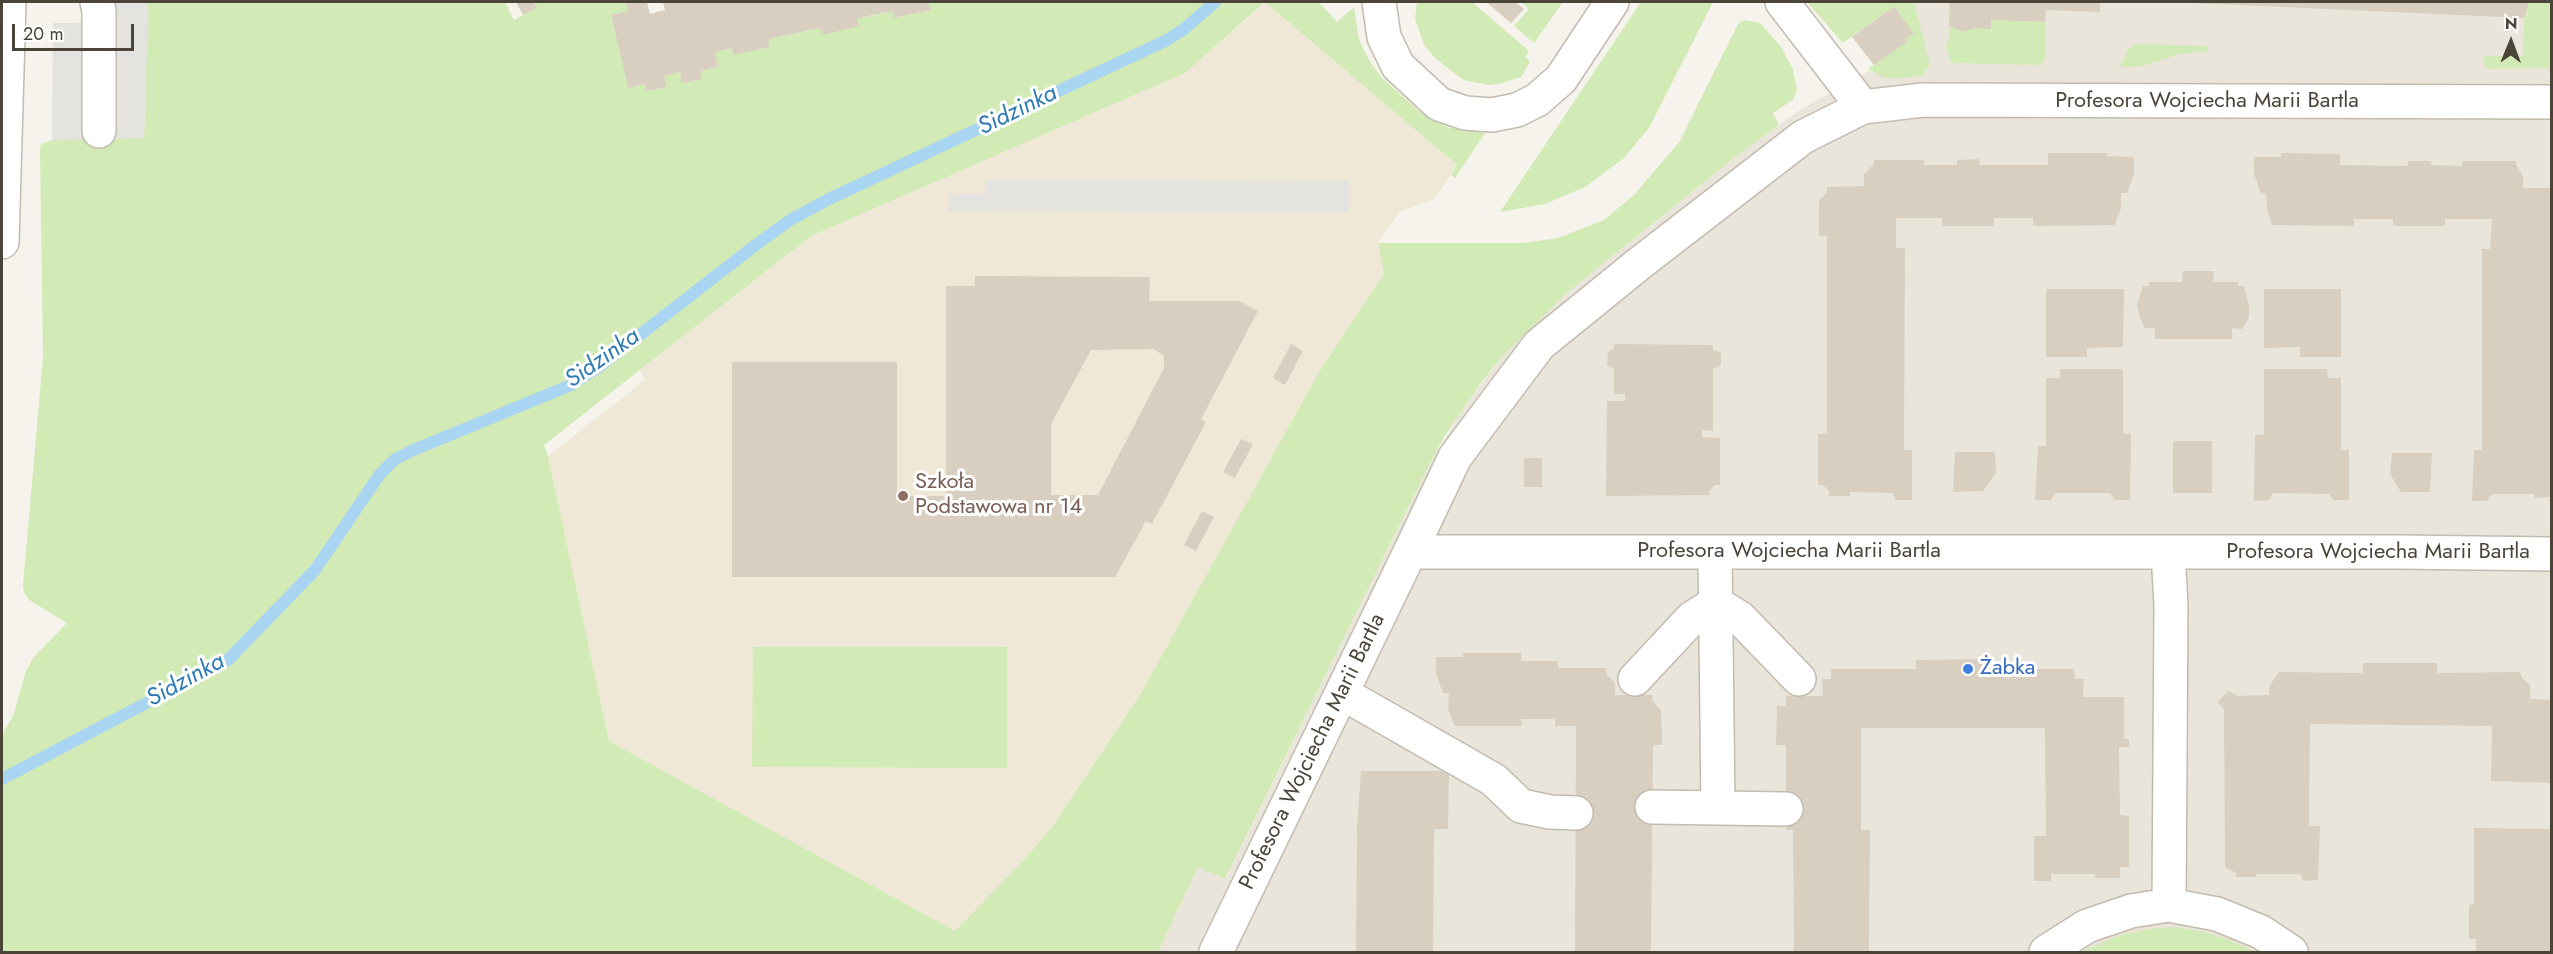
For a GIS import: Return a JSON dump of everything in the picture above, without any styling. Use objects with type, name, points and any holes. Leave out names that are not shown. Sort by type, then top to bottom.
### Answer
[{"type":"street","points":[[2,242],[9,2]]},
{"type":"street","points":[[97,2],[99,11],[99,131]]},
{"type":"street","points":[[1379,2],[1384,37],[1398,66],[1439,104],[1465,113],[1492,115],[1517,110],[1537,100],[1561,79],[1612,2]]},
{"type":"street","points":[[1782,2],[1863,107]]},
{"type":"street","name":"Profesora Wojciecha Marii Bartla","points":[[1216,952],[1455,457],[1539,345],[1640,263],[1803,137],[1863,107],[1923,100],[2552,102]]},
{"type":"street","name":"Profesora Wojciecha Marii Bartla","points":[[1410,552],[2552,554]]},
{"type":"street","points":[[1715,552],[1718,808]]},
{"type":"street","points":[[2168,552],[2171,605],[2169,905]]},
{"type":"street","points":[[1635,679],[1692,618],[1716,603]]},
{"type":"street","points":[[1716,603],[1740,618],[1799,679]]},
{"type":"street","points":[[1342,693],[1494,780],[1521,806],[1550,812],[1576,813]]},
{"type":"street","points":[[1652,807],[1786,809]]},
{"type":"street","points":[[2046,952],[2087,926],[2131,911],[2169,905],[2217,914],[2261,932],[2291,952]]},
{"type":"shaded area","points":[[102,2],[148,2],[144,138],[52,140],[53,23],[78,23]]},
{"type":"shaded area","name":"Szkoła Podstawowa nr 14","points":[[1266,2],[1457,165],[1435,199],[1400,211],[1378,243],[1384,274],[1319,372],[1141,693],[1052,827],[1023,861],[955,931],[609,741],[548,456],[645,380],[640,370],[811,236],[1185,73]]},
{"type":"shaded area","points":[[1912,2],[2551,2],[2551,952],[1158,952],[1198,867],[1226,878],[1429,465],[1463,409],[1501,358],[1568,292],[1739,154],[1803,108],[1870,71],[1887,78],[1922,76]]},
{"type":"shaded area","points":[[985,180],[1349,181],[1349,212],[948,211],[949,194],[985,194]]},
{"type":"green space","points":[[148,2],[505,2],[514,20],[536,8],[533,2],[635,2],[627,4],[628,11],[611,15],[628,88],[645,84],[647,91],[667,87],[664,76],[680,72],[683,83],[702,79],[701,71],[718,67],[715,52],[732,48],[733,54],[770,47],[769,39],[820,28],[859,26],[857,19],[893,11],[895,18],[931,10],[929,3],[935,2],[1265,2],[1185,73],[811,236],[544,445],[609,741],[955,931],[1023,861],[1052,827],[1141,693],[1319,372],[1384,274],[1378,243],[1524,243],[1558,238],[1604,220],[1634,195],[1680,141],[1738,24],[1744,20],[1760,23],[1781,47],[1793,69],[1797,90],[1793,100],[1773,113],[1779,125],[1739,154],[1568,292],[1501,358],[1481,383],[1444,437],[1429,465],[1225,879],[1198,867],[1158,952],[2,952],[2,735],[13,716],[26,671],[33,658],[67,623],[29,600],[23,585],[43,357],[40,149],[41,144],[52,140],[144,137]]},
{"type":"green space","points":[[1265,2],[1319,2],[1337,22],[1354,7],[1359,40],[1369,60],[1382,78],[1419,111],[1447,127],[1485,133],[1455,178],[1451,175],[1457,165]]},
{"type":"green space","points":[[1417,2],[1472,2],[1529,51],[1525,57],[1530,61],[1521,77],[1488,85],[1464,80],[1451,71],[1424,45],[1415,19]]},
{"type":"green space","points":[[1521,2],[1563,2],[1534,43],[1514,26],[1529,9]]},
{"type":"green space","points":[[1641,2],[1713,2],[1649,128],[1623,159],[1585,187],[1545,204],[1500,212]]},
{"type":"green space","points":[[1807,2],[1914,2],[1930,64],[1922,76],[1899,78],[1884,78],[1868,69],[1906,42],[1905,39],[1913,34],[1894,6],[1843,43]]},
{"type":"green space","points":[[2527,2],[2551,2],[2550,68],[2487,69],[2484,65],[2484,56],[2523,56],[2524,18],[2528,11]]},
{"type":"green space","points":[[2046,10],[2046,56],[2042,65],[1951,63],[1946,44],[1949,40],[1949,26],[1963,32],[1991,20],[2045,22]]},
{"type":"green space","points":[[2137,44],[2208,46],[2208,51],[2180,54],[2138,67],[2120,67],[2128,49]]},
{"type":"green space","points":[[753,647],[1007,647],[1007,768],[752,767]]},
{"type":"green space","points":[[2176,927],[2230,940],[2255,952],[2080,952],[2118,936],[2147,929]]},
{"type":"building","points":[[516,2],[533,2],[537,8],[523,15]]},
{"type":"building","points":[[647,2],[650,14],[665,10],[663,2],[929,2],[931,10],[894,18],[893,11],[873,15],[857,19],[859,26],[822,35],[820,28],[769,39],[770,47],[733,55],[732,48],[715,52],[718,67],[701,71],[702,79],[682,83],[680,72],[664,76],[667,87],[647,91],[645,84],[628,88],[611,15],[628,11],[626,4]]},
{"type":"building","points":[[1486,2],[1515,2],[1524,9],[1511,23]]},
{"type":"building","points":[[1950,2],[2100,2],[2100,12],[2046,10],[2045,22],[1991,20],[1991,29],[1974,28],[1963,32],[1949,26]]},
{"type":"building","points":[[2195,2],[2527,2],[2528,7],[2524,18]]},
{"type":"building","points":[[1894,6],[1914,34],[1905,39],[1907,42],[1874,65],[1852,37]]},
{"type":"building","points":[[2048,153],[2107,153],[2107,156],[2134,157],[2134,174],[2127,193],[2121,193],[2121,208],[2115,225],[2033,226],[2033,218],[1994,218],[1994,226],[1942,226],[1942,218],[1896,218],[1896,248],[1905,248],[1904,450],[1912,450],[1912,500],[1896,500],[1893,493],[1850,492],[1850,496],[1829,496],[1829,491],[1823,485],[1818,485],[1818,434],[1827,433],[1827,236],[1819,236],[1819,201],[1827,192],[1827,187],[1864,186],[1864,174],[1874,164],[1874,160],[1924,160],[1924,165],[1957,165],[1957,160],[1979,159],[1980,165],[2048,165]]},
{"type":"building","points":[[2281,153],[2340,154],[2340,165],[2408,166],[2408,161],[2431,161],[2431,165],[2462,166],[2463,161],[2516,161],[2523,176],[2523,188],[2552,188],[2552,497],[2534,498],[2534,494],[2492,494],[2487,501],[2472,501],[2474,450],[2482,450],[2482,249],[2490,249],[2492,219],[2445,219],[2445,226],[2393,226],[2393,219],[2354,219],[2354,226],[2272,225],[2266,193],[2261,194],[2254,174],[2254,157],[2281,157]]},
{"type":"building","points":[[2183,271],[2214,271],[2213,282],[2238,282],[2238,286],[2244,286],[2249,305],[2249,317],[2242,329],[2232,328],[2232,339],[2155,339],[2155,328],[2145,328],[2139,316],[2137,304],[2143,286],[2149,286],[2149,282],[2182,282]]},
{"type":"building","points":[[975,276],[1150,277],[1149,301],[1239,301],[1258,311],[1201,419],[1206,422],[1152,524],[1146,521],[1115,577],[732,577],[732,362],[897,362],[897,496],[946,496],[946,286],[975,286]],"holes":[[[1154,349],[1164,356],[1164,368],[1098,495],[1051,495],[1051,424],[1091,350]]]},
{"type":"building","points":[[2046,289],[2124,289],[2123,347],[2087,348],[2087,357],[2046,357]]},
{"type":"building","points":[[2264,289],[2341,289],[2341,357],[2300,357],[2300,347],[2264,348]]},
{"type":"building","points":[[1291,344],[1303,351],[1285,385],[1273,378]]},
{"type":"building","points":[[1614,344],[1713,345],[1713,350],[1721,353],[1721,365],[1713,369],[1713,431],[1702,430],[1702,437],[1720,438],[1720,485],[1715,485],[1709,491],[1709,495],[1606,496],[1607,401],[1625,401],[1625,394],[1614,394],[1614,369],[1607,365],[1608,352],[1614,348]]},
{"type":"building","points":[[2060,369],[2123,369],[2123,434],[2131,434],[2130,500],[2115,500],[2110,493],[2055,493],[2051,500],[2035,500],[2038,446],[2046,446],[2046,378],[2060,378]]},
{"type":"building","points":[[2264,369],[2327,369],[2328,378],[2341,378],[2341,450],[2349,450],[2349,500],[2333,500],[2329,494],[2273,493],[2269,500],[2254,501],[2255,435],[2264,434]]},
{"type":"building","points":[[1241,439],[1253,444],[1235,478],[1223,472]]},
{"type":"building","points":[[2173,441],[2212,441],[2212,493],[2173,493]]},
{"type":"building","points":[[1955,452],[1995,452],[1996,473],[1983,491],[1953,492]]},
{"type":"building","points":[[2392,453],[2432,453],[2430,492],[2401,492],[2390,474]]},
{"type":"building","points":[[1524,458],[1542,458],[1542,487],[1524,487]]},
{"type":"building","points":[[1202,511],[1214,517],[1196,551],[1184,545]]},
{"type":"building","points":[[1463,653],[1522,653],[1521,661],[1558,661],[1558,668],[1606,668],[1606,674],[1615,683],[1615,695],[1653,695],[1652,701],[1661,710],[1662,745],[1653,745],[1651,952],[1575,952],[1576,726],[1555,726],[1555,719],[1521,719],[1522,726],[1455,726],[1448,709],[1449,693],[1443,693],[1436,673],[1436,657],[1463,657]]},
{"type":"building","points":[[1991,659],[1990,669],[2074,669],[2075,679],[2084,679],[2083,697],[2124,697],[2124,739],[2129,739],[2129,747],[2119,747],[2120,815],[2129,816],[2129,867],[2120,867],[2120,878],[2095,878],[2095,874],[2051,874],[2051,881],[2034,881],[2034,836],[2046,836],[2045,728],[1861,728],[1861,830],[1870,830],[1869,952],[1794,952],[1793,830],[1786,830],[1786,745],[1776,745],[1777,706],[1786,706],[1786,696],[1823,696],[1822,679],[1831,679],[1831,669],[1916,669],[1916,660]]},
{"type":"building","points":[[2363,663],[2437,663],[2437,673],[2520,672],[2522,678],[2530,685],[2530,699],[2552,700],[2552,783],[2491,781],[2492,726],[2310,724],[2309,826],[2320,826],[2318,880],[2304,881],[2300,874],[2256,874],[2256,877],[2236,877],[2236,873],[2225,867],[2224,709],[2217,702],[2229,691],[2237,696],[2269,695],[2270,685],[2279,672],[2363,673]]},
{"type":"building","points":[[1361,771],[1449,771],[1448,829],[1434,829],[1433,952],[1356,952],[1357,828]]},
{"type":"building","points":[[2474,828],[2552,829],[2552,952],[2476,952],[2476,939],[2469,939],[2469,905],[2474,904]]},
{"type":"waterway","name":"Sidzinka","points":[[2,779],[228,660],[315,570],[380,474],[394,460],[571,385],[596,369],[790,220],[829,199],[1167,40],[1184,29],[1215,2]]},
{"type":"place","name":"Szkoła Podstawowa nr 14","points":[[903,496]]},
{"type":"place","name":"Żabka","points":[[1968,669]]}]
